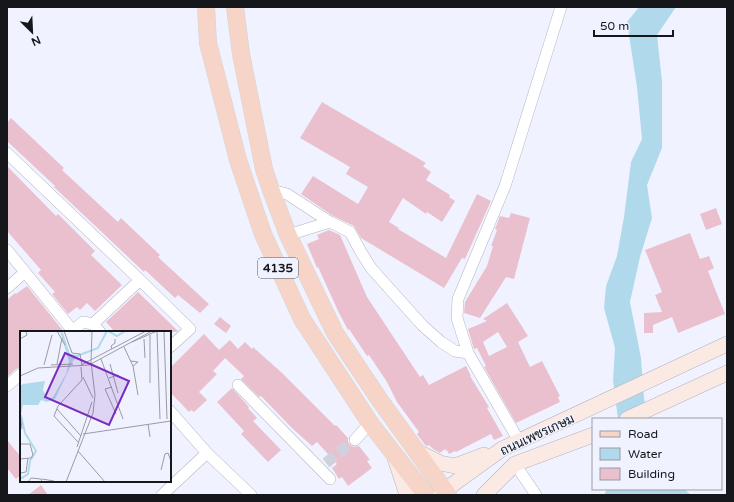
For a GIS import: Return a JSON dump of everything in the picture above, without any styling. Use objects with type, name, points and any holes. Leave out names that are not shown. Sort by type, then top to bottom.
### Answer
[{"type":"main road","name":"4135","points":[[206,7],[208,43],[238,160],[263,234],[302,319],[370,423],[426,495]]},
{"type":"main road","name":"4135","points":[[235,7],[241,54],[264,169],[288,235],[335,333],[445,493]]},
{"type":"main road","name":"ถนนเพชรเกษม","points":[[445,493],[502,449],[727,344]]},
{"type":"main road","points":[[629,418],[727,373]]},
{"type":"main road","name":"ถนนเพชรเกษม","points":[[484,495],[515,464],[592,435]]},
{"type":"main road","points":[[418,452],[440,463],[455,466],[502,449]]},
{"type":"main road","points":[[394,455],[407,495]]},
{"type":"main road","points":[[494,495],[515,464]]},
{"type":"street","points":[[519,441],[468,353],[457,318],[458,298],[505,186],[561,7]]},
{"type":"street","points":[[7,153],[190,329],[171,346]]},
{"type":"street","points":[[271,190],[286,194],[330,222],[350,232],[371,268],[422,325],[441,342],[454,350],[468,353]]},
{"type":"street","points":[[288,235],[330,222]]},
{"type":"street","points":[[7,250],[71,331]]},
{"type":"street","points":[[7,288],[25,272]]},
{"type":"street","points":[[73,331],[83,322],[97,328],[140,280]]},
{"type":"street","points":[[7,386],[20,375]]},
{"type":"street","points":[[238,385],[330,479]]},
{"type":"street","points":[[171,412],[208,453],[251,495]]},
{"type":"street","points":[[355,440],[370,423]]},
{"type":"street","points":[[162,495],[208,453]]},
{"type":"street","points":[[311,459],[326,463]]},
{"type":"street","points":[[515,464],[536,495]]},
{"type":"water","points":[[639,7],[676,7],[657,35],[662,81],[662,148],[647,185],[652,218],[640,257],[630,302],[641,358],[644,398],[648,418],[618,418],[613,380],[615,348],[604,308],[606,286],[617,256],[631,162],[642,139],[637,87],[627,22]]},
{"type":"water","points":[[606,490],[685,490],[691,495],[604,495]]},
{"type":"building","points":[[322,102],[426,163],[423,166],[431,172],[426,180],[450,195],[449,197],[455,201],[442,222],[427,212],[426,214],[403,198],[389,222],[446,258],[477,194],[491,201],[465,259],[462,258],[444,288],[361,238],[354,226],[333,216],[301,194],[313,176],[358,204],[368,187],[346,174],[350,167],[300,138]]},
{"type":"building","points":[[11,118],[64,168],[62,170],[118,222],[121,218],[160,255],[158,257],[209,304],[200,313],[178,295],[175,298],[145,270],[144,272],[7,141],[7,123]]},
{"type":"building","points":[[7,166],[56,216],[58,214],[95,251],[91,255],[122,285],[95,311],[87,303],[80,310],[77,307],[68,314],[52,294],[55,292],[38,273],[41,270],[7,231]]},
{"type":"building","points":[[716,208],[722,224],[706,230],[700,214]]},
{"type":"building","points":[[511,213],[530,218],[514,279],[506,277],[480,318],[464,313],[465,302],[487,266],[493,246],[491,246],[497,230],[495,229],[500,216],[509,218]]},
{"type":"building","points":[[329,230],[340,235],[367,297],[420,377],[423,375],[429,385],[466,366],[503,436],[494,440],[491,434],[456,452],[455,451],[449,454],[445,449],[440,453],[429,445],[425,445],[417,434],[419,432],[397,402],[387,382],[369,355],[367,356],[349,329],[348,330],[318,267],[317,268],[307,244],[319,239],[317,235]]},
{"type":"building","points":[[690,233],[700,259],[709,256],[714,268],[708,271],[725,314],[678,333],[672,317],[653,325],[653,333],[644,333],[644,313],[662,312],[655,295],[662,292],[645,250]]},
{"type":"building","points":[[27,286],[63,331],[20,331],[20,367],[7,377],[7,300],[15,293],[16,294]]},
{"type":"building","points":[[138,292],[178,331],[114,331],[106,322]]},
{"type":"building","points":[[507,303],[528,336],[518,342],[530,367],[542,361],[560,396],[558,397],[560,402],[516,423],[484,367],[486,366],[477,348],[474,349],[468,329],[487,321],[483,319]],"holes":[[[498,332],[507,347],[489,356],[483,342]]]},
{"type":"building","points":[[220,317],[231,326],[226,333],[214,324]]},
{"type":"building","points":[[204,334],[219,350],[230,340],[238,349],[245,342],[252,349],[253,347],[281,372],[335,426],[336,425],[348,438],[350,445],[354,447],[359,446],[370,460],[367,461],[372,468],[348,486],[342,477],[339,479],[332,468],[337,464],[317,442],[312,446],[292,428],[261,396],[259,397],[241,379],[244,376],[225,358],[213,371],[217,374],[199,392],[207,400],[194,412],[191,410],[189,412],[171,393],[171,367]]},
{"type":"building","points":[[232,388],[257,418],[253,421],[281,450],[268,462],[241,434],[244,431],[217,402]]},
{"type":"building","points":[[7,440],[20,456],[20,476],[16,479],[7,468]]},
{"type":"building","points":[[41,485],[48,495],[28,495]]},
{"type":"tunnel","points":[[326,463],[355,440]]}]
